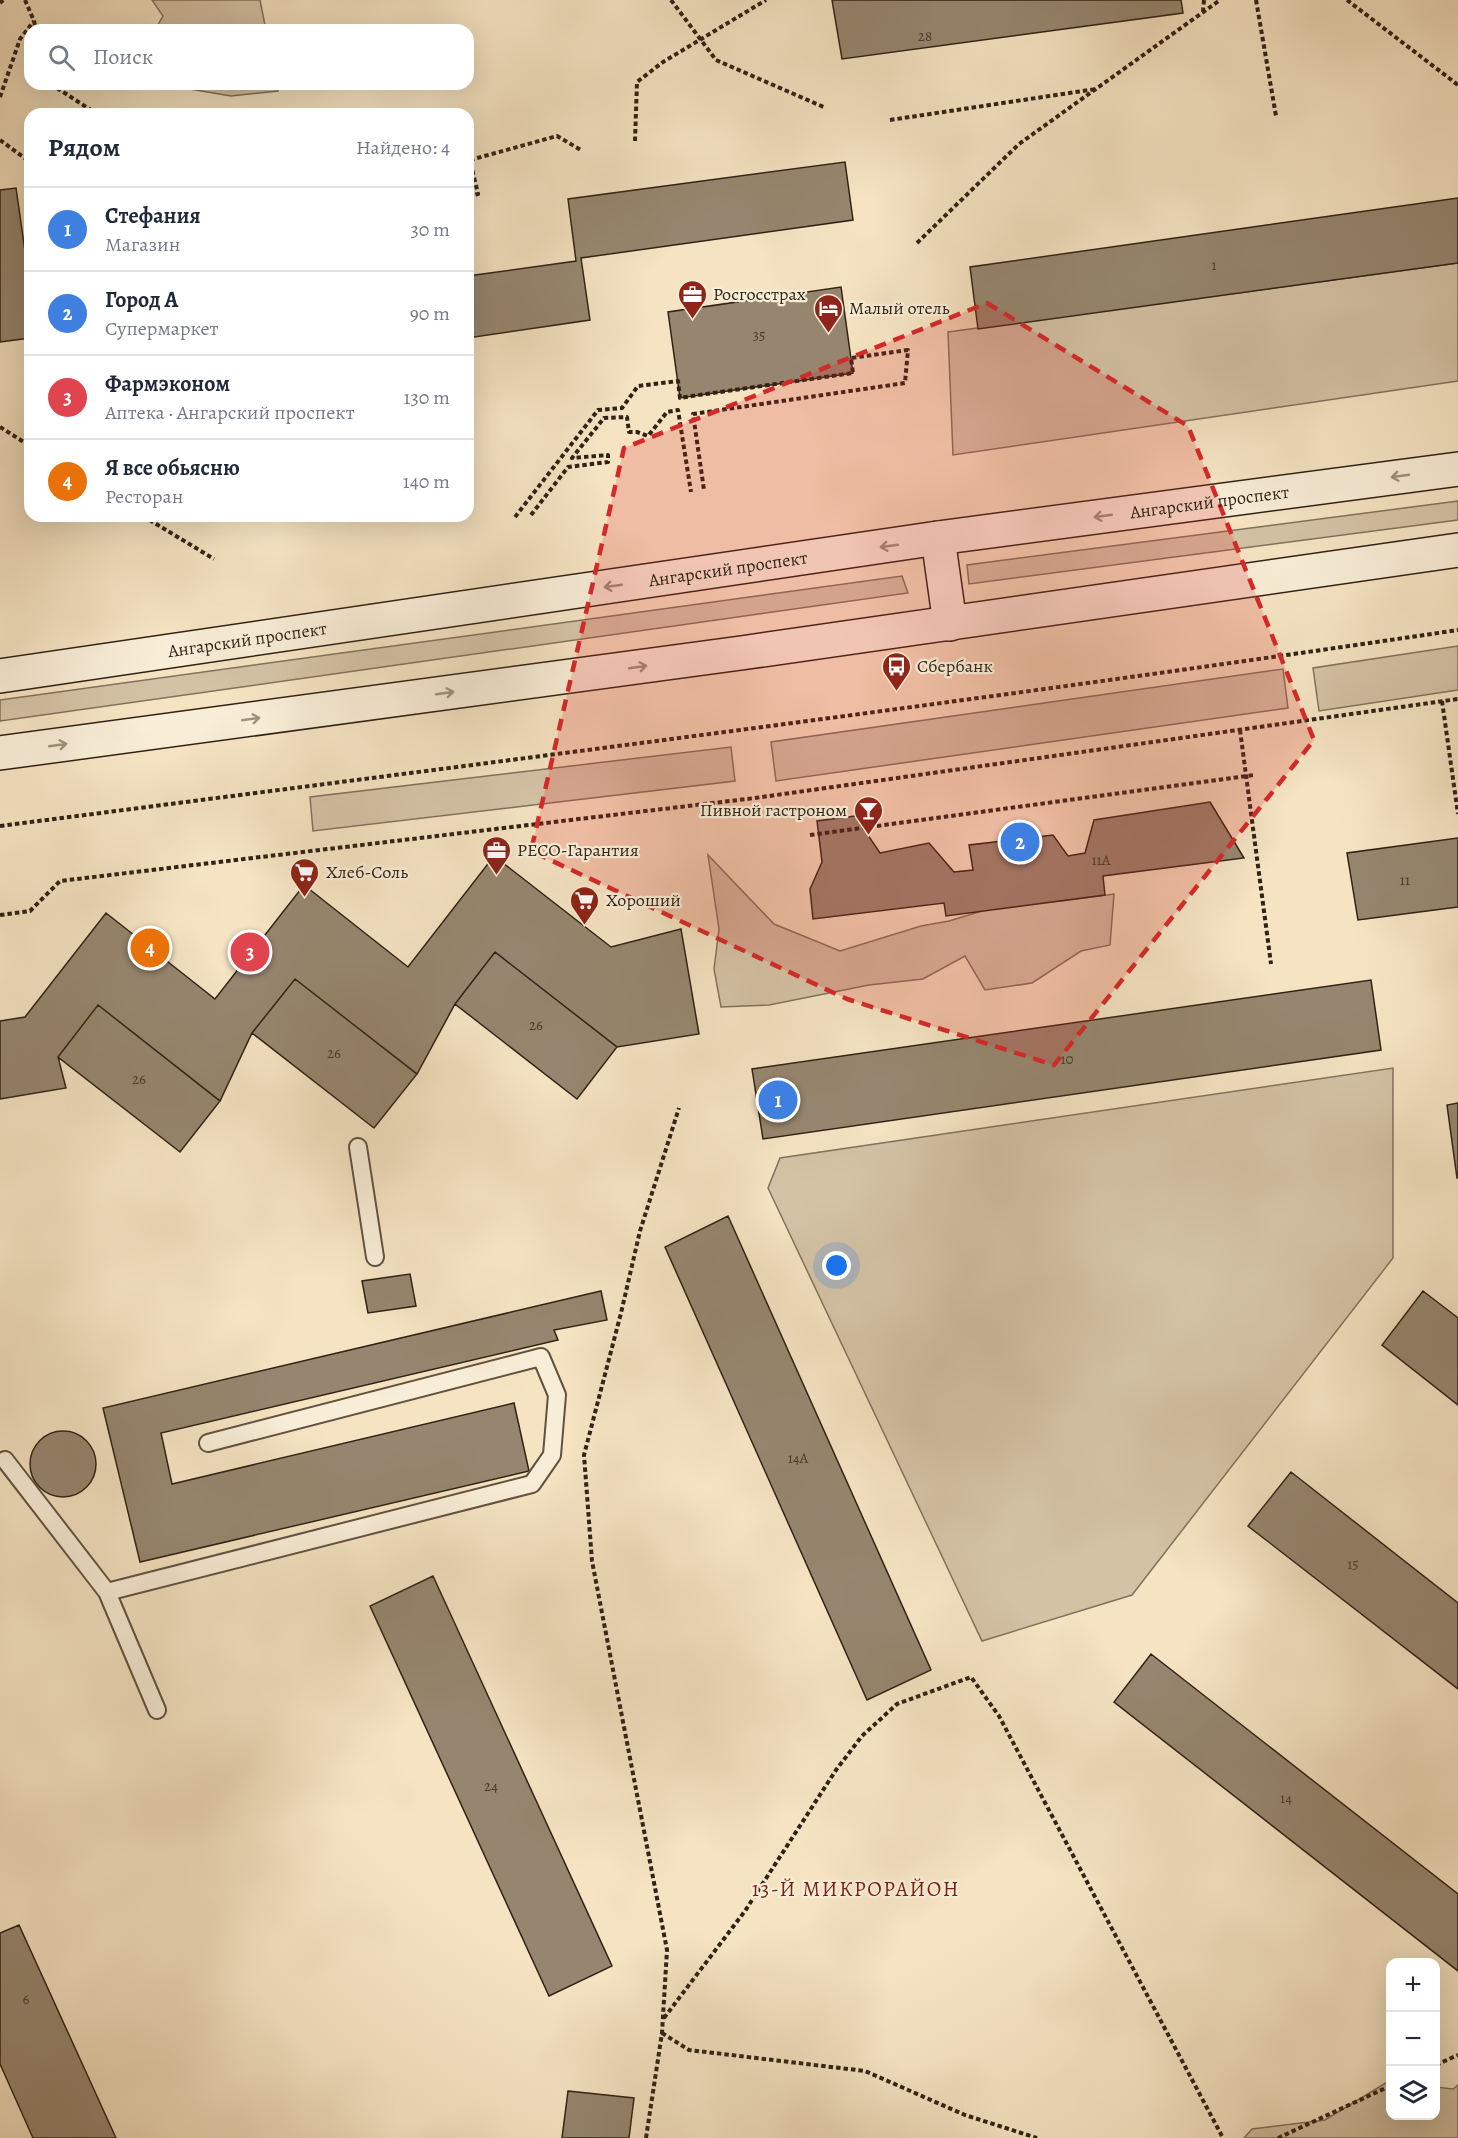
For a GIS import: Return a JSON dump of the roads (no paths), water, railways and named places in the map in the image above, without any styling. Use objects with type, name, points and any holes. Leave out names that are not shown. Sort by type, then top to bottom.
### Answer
[{"type":"street","name":"Ангарский проспект","points":[[0,676],[938,538],[1458,469]]},
{"type":"street","points":[[938,538],[950,624]]},
{"type":"street","points":[[0,753],[950,624],[1458,550]]},
{"type":"lane","points":[[358,1147],[375,1257]]},
{"type":"lane","points":[[107,1592],[532,1484],[552,1455],[557,1395],[541,1357],[208,1443]]},
{"type":"lane","points":[[5,1460],[107,1592],[157,1710]]},
{"type":"place","name":"Росгосстрах","points":[[692,320]]},
{"type":"place","name":"Малый отель","points":[[828,334]]},
{"type":"place","name":"Сбербанк","points":[[896,692]]},
{"type":"place","name":"Пивной гастроном","points":[[868,836]]},
{"type":"place","name":"Город А","points":[[1020,842]]},
{"type":"place","name":"РЕСО-Гарантия","points":[[496,876]]},
{"type":"place","name":"Хлеб-Соль","points":[[305,898]]},
{"type":"place","name":"Хороший","points":[[585,926]]},
{"type":"place","name":"Я все обьясню","points":[[150,948]]},
{"type":"place","name":"Фармэконом","points":[[250,952]]},
{"type":"place","name":"Стефания","points":[[778,1100]]},
{"type":"district","name":"13-Й МИКРОРАЙОН","points":[[856,1889]]}]
